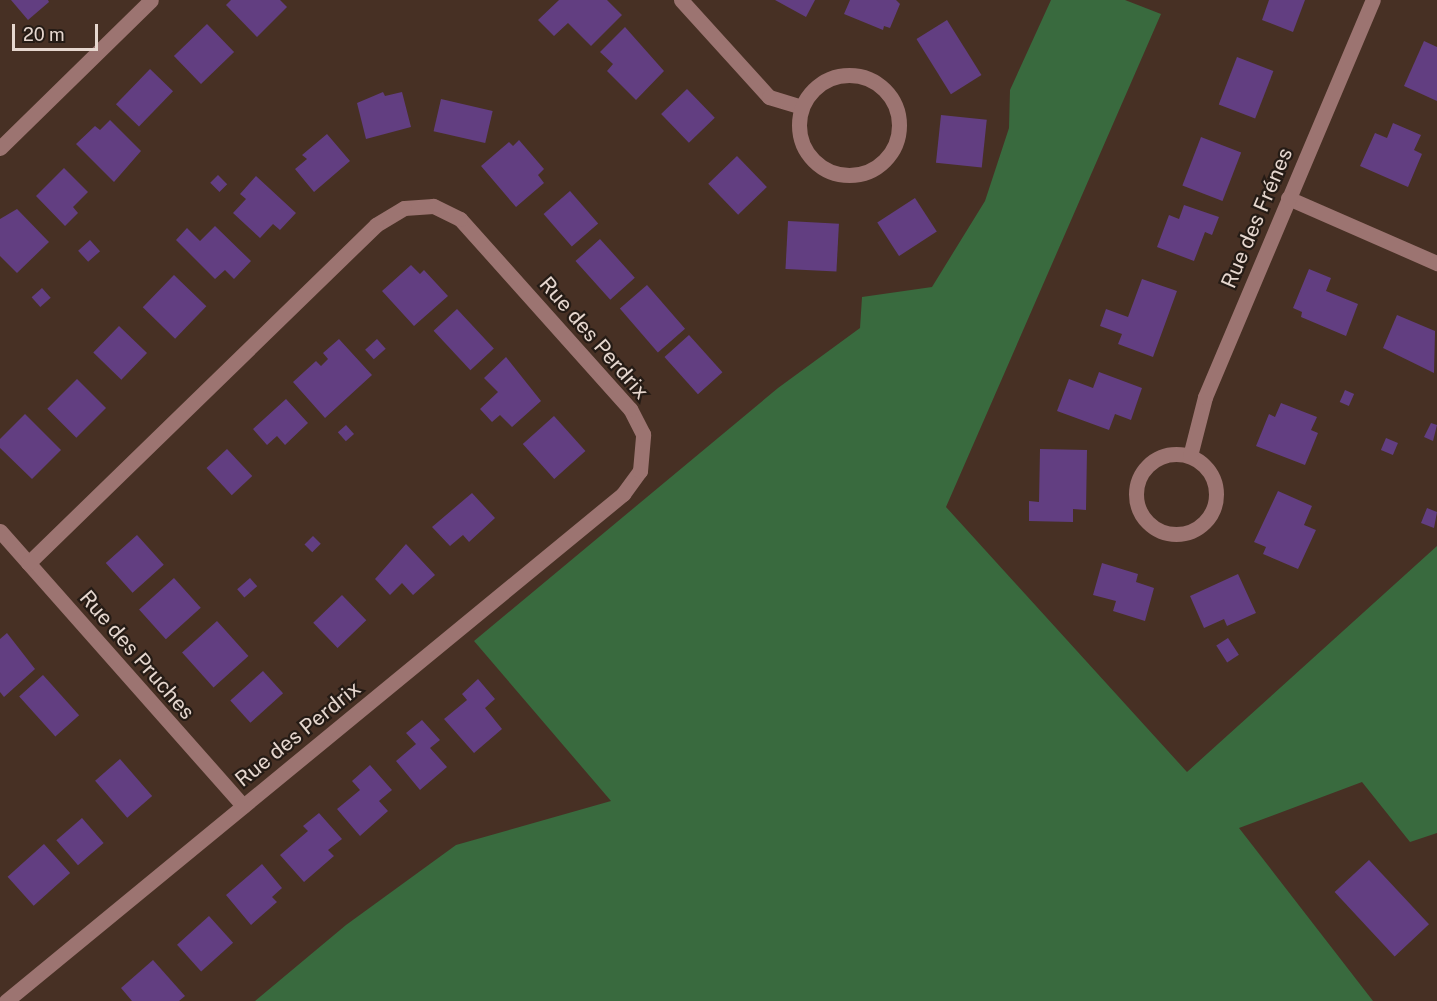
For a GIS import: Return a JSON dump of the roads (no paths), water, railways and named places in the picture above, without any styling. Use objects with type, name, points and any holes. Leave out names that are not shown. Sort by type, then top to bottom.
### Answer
[{"type":"street","points":[[0,148],[151,0]]},
{"type":"street","points":[[681,0],[769,98],[801,108]]},
{"type":"street","name":"Rue des Frénes","points":[[1190,456],[1205,397],[1373,0]]},
{"type":"street","points":[[840,75],[874,81],[897,107],[896,142],[883,162],[863,174],[831,172],[807,153],[800,139],[801,108],[817,87],[840,75]]},
{"type":"street","points":[[1288,198],[1437,263]]},
{"type":"street","name":"Rue des Perdrix","points":[[6,1001],[630,487],[645,453],[640,425],[630,409],[460,219],[433,206],[404,208],[376,225],[28,563]]},
{"type":"street","points":[[1163,455],[1190,456],[1210,473],[1216,498],[1205,521],[1195,530],[1169,534],[1146,521],[1138,510],[1136,483],[1151,461],[1163,455]]},
{"type":"street","name":"Rue des Pruches","points":[[0,531],[243,806]]}]
